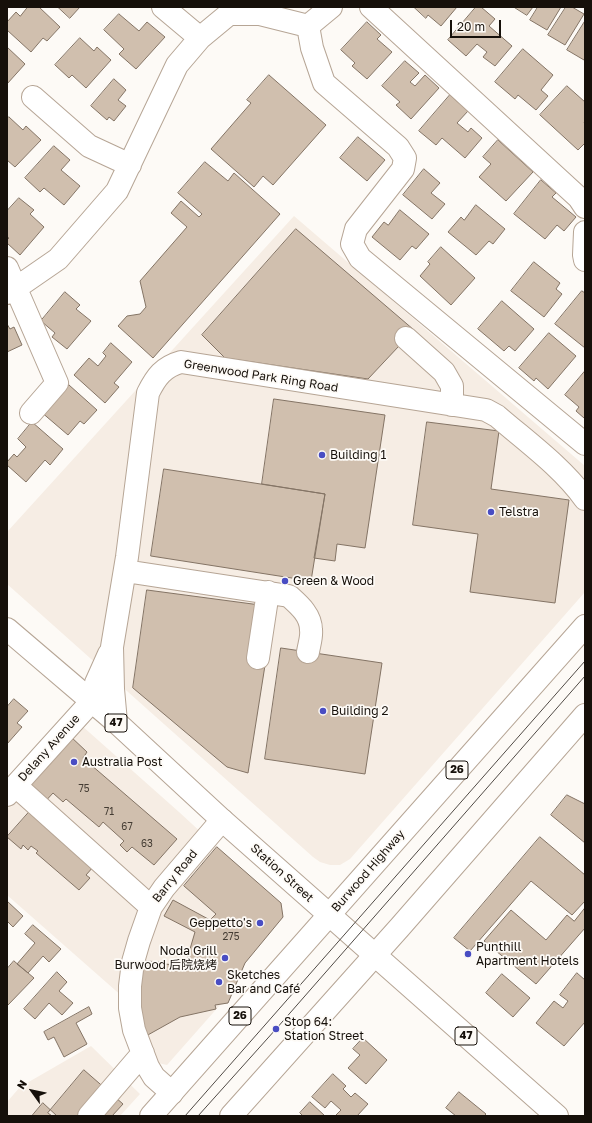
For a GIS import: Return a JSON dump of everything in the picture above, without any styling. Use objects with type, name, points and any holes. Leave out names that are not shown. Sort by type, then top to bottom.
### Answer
[{"type":"main road","points":[[163,7],[200,38]]},
{"type":"main road","points":[[308,26],[331,7]]},
{"type":"main road","points":[[371,7],[579,198],[585,207]]},
{"type":"main road","points":[[11,291],[58,259],[117,191],[177,65],[200,38],[229,14],[260,10],[308,26]]},
{"type":"main road","points":[[308,26],[312,48],[324,83],[398,147],[405,158],[403,169],[356,229],[352,244],[360,258],[585,444]]},
{"type":"main road","points":[[33,98],[89,146],[130,165]]},
{"type":"main road","points":[[585,232],[585,260]]},
{"type":"main road","points":[[7,268],[11,291],[57,383],[31,413]]},
{"type":"main road","points":[[406,338],[444,372],[452,386],[452,405]]},
{"type":"main road","name":"Greenwood Park Ring Road","points":[[112,647],[125,571],[148,393],[160,374],[173,364],[181,362],[486,410],[497,416],[560,471],[585,499]]},
{"type":"main road","points":[[125,571],[289,596],[302,608],[308,618],[311,630],[308,652]]},
{"type":"main road","points":[[258,658],[268,592]]},
{"type":"main road","name":"Burwood Highway","points":[[151,1116],[585,626]]},
{"type":"main road","name":"Station Street","points":[[7,629],[116,722],[222,820],[557,1116]]},
{"type":"main road","points":[[91,702],[96,683],[112,647]]},
{"type":"main road","points":[[112,647],[113,689],[116,722]]},
{"type":"main road","name":"Delany Avenue","points":[[11,790],[91,702]]},
{"type":"main road","points":[[231,1116],[375,955],[585,715]]},
{"type":"main road","points":[[11,790],[151,907]]},
{"type":"main road","name":"Barry Road","points":[[172,1093],[154,1077],[148,1067],[134,1030],[130,1008],[130,986],[133,962],[151,907],[164,888],[222,820]]},
{"type":"main road","points":[[89,1116],[143,1053]]},
{"type":"shaded area","points":[[294,216],[585,466],[585,592],[350,859],[340,865],[330,865],[320,862],[313,857],[7,584],[7,532]]},
{"type":"shaded area","points":[[81,725],[281,903],[283,917],[245,963],[228,1003],[220,1005],[167,1065],[158,1063],[146,1036],[140,1012],[7,895],[7,809]]},
{"type":"shaded area","points":[[91,1046],[140,1094],[120,1116],[7,1116],[7,1102],[20,1087]]},
{"type":"building","points":[[28,7],[39,7],[60,27],[47,41],[43,38],[31,52],[7,30],[7,22],[16,12],[20,16]]},
{"type":"building","points":[[58,7],[80,7],[70,18]]},
{"type":"building","points":[[414,7],[457,7],[441,26],[428,15],[426,18]]},
{"type":"building","points":[[476,7],[481,7],[495,19],[489,26],[512,46],[495,66],[483,57],[487,52],[477,44],[466,56],[448,40]]},
{"type":"building","points":[[514,7],[533,7],[527,15]]},
{"type":"building","points":[[538,7],[561,7],[547,30],[530,20]]},
{"type":"building","points":[[566,7],[572,7],[584,14],[565,45],[548,35]]},
{"type":"building","points":[[119,14],[139,31],[147,22],[165,37],[136,69],[119,54],[124,49],[104,30]]},
{"type":"building","points":[[585,21],[585,58],[584,60],[567,50]]},
{"type":"building","points":[[367,22],[381,35],[377,39],[392,52],[367,79],[352,66],[355,63],[341,50]]},
{"type":"building","points":[[80,38],[94,51],[97,47],[111,60],[86,88],[72,75],[69,78],[55,65]]},
{"type":"building","points":[[7,47],[25,64],[7,84]]},
{"type":"building","points":[[523,49],[553,75],[541,90],[548,96],[536,110],[518,95],[515,99],[495,82]]},
{"type":"building","points":[[405,61],[419,73],[410,82],[415,86],[425,75],[439,88],[411,119],[396,105],[400,102],[382,86]]},
{"type":"building","points":[[269,75],[326,125],[273,185],[263,176],[254,187],[211,149],[251,103],[247,100]]},
{"type":"building","points":[[114,79],[126,90],[118,100],[126,106],[114,121],[109,117],[107,120],[91,106]]},
{"type":"building","points":[[567,86],[585,102],[585,143],[578,150],[540,115]]},
{"type":"building","points":[[450,95],[468,111],[457,123],[468,132],[471,128],[482,138],[465,158],[442,138],[436,145],[419,131]]},
{"type":"building","points":[[9,117],[23,130],[26,126],[41,140],[15,167],[7,160],[7,119]]},
{"type":"building","points":[[358,137],[385,160],[367,181],[340,158]]},
{"type":"building","points":[[498,140],[533,172],[506,201],[479,177],[491,164],[483,157]]},
{"type":"building","points":[[54,146],[70,160],[61,170],[80,186],[64,205],[44,188],[40,192],[25,178]]},
{"type":"building","points":[[205,162],[228,181],[234,173],[280,214],[153,358],[118,326],[127,316],[140,314],[146,307],[140,281],[187,227],[171,213],[181,201],[199,217],[202,214],[178,193]]},
{"type":"building","points":[[424,169],[440,183],[431,193],[445,204],[432,219],[403,195]]},
{"type":"building","points":[[541,180],[556,193],[552,197],[576,217],[564,231],[557,225],[545,239],[514,214]]},
{"type":"building","points":[[19,198],[34,210],[30,214],[44,227],[20,255],[7,243],[9,238],[7,237],[7,211]]},
{"type":"building","points":[[476,205],[505,229],[493,244],[489,241],[476,255],[448,232],[461,217],[464,220]]},
{"type":"building","points":[[400,210],[429,234],[416,249],[412,246],[400,260],[372,237],[384,222],[388,225]]},
{"type":"building","points":[[296,229],[414,330],[368,379],[225,358],[202,335]]},
{"type":"building","points":[[441,247],[475,278],[451,305],[420,276],[430,264],[428,262]]},
{"type":"building","points":[[534,262],[560,283],[556,289],[562,294],[544,317],[511,291]]},
{"type":"building","points":[[582,291],[585,293],[585,348],[555,324]]},
{"type":"building","points":[[65,292],[80,305],[76,309],[91,321],[67,349],[52,337],[55,333],[41,321]]},
{"type":"building","points":[[502,301],[534,329],[515,351],[509,346],[504,351],[478,329]]},
{"type":"building","points":[[7,324],[10,329],[14,327],[22,345],[7,352]]},
{"type":"building","points":[[549,333],[576,356],[548,389],[536,378],[534,381],[519,368]]},
{"type":"building","points":[[111,343],[132,362],[114,383],[119,387],[105,403],[74,375],[89,358],[98,366],[106,356],[103,353]]},
{"type":"building","points":[[585,371],[584,418],[576,411],[579,407],[565,395]]},
{"type":"building","points":[[69,385],[97,410],[84,424],[80,421],[68,435],[40,411],[56,399]]},
{"type":"building","name":"Building 1","points":[[274,399],[385,415],[365,548],[337,544],[335,561],[314,558],[325,494],[262,484]]},
{"type":"building","points":[[32,422],[63,449],[50,465],[45,460],[26,482],[7,465],[7,462],[14,454],[17,457],[26,447],[18,439]]},
{"type":"building","name":"Telstra","points":[[427,422],[499,431],[491,489],[569,500],[555,603],[470,592],[478,534],[413,525]]},
{"type":"building","points":[[164,469],[325,494],[311,581],[151,556]]},
{"type":"building","points":[[147,590],[260,605],[266,659],[248,773],[227,767],[133,688]]},
{"type":"building","name":"Building 2","points":[[281,648],[382,663],[365,774],[265,759]]},
{"type":"building","points":[[14,699],[28,711],[17,723],[22,727],[7,744],[7,707]]},
{"type":"building","points":[[70,736],[87,752],[83,758],[177,839],[154,865],[132,847],[127,852],[120,845],[124,841],[103,822],[99,827],[66,799],[63,802],[53,793],[42,805],[24,789]]},
{"type":"building","points":[[567,795],[585,804],[585,843],[551,815]]},
{"type":"building","points":[[31,810],[94,866],[86,875],[90,878],[79,890],[36,853],[38,851],[31,846],[28,850],[23,845],[21,849],[7,837]]},
{"type":"building","points":[[540,837],[585,875],[585,901],[572,915],[531,881],[470,951],[454,938]]},
{"type":"building","points":[[217,847],[281,903],[283,917],[245,963],[228,1003],[215,1005],[216,1009],[180,1017],[146,1036],[140,1012],[140,984],[143,961],[164,962],[165,964],[185,966],[195,932],[164,916],[173,900],[210,920],[216,914],[184,886]]},
{"type":"building","points":[[7,901],[23,916],[13,927],[7,921]]},
{"type":"building","points":[[585,908],[585,928],[536,984],[484,941],[511,910],[546,940],[567,915],[574,921]]},
{"type":"building","points":[[33,925],[61,949],[49,962],[43,956],[28,973],[17,964],[35,943],[25,934]]},
{"type":"building","points":[[14,961],[34,978],[8,1005],[7,969]]},
{"type":"building","points":[[57,972],[67,982],[59,991],[73,1003],[62,1015],[49,1003],[35,1019],[24,1009]]},
{"type":"building","points":[[577,973],[585,980],[585,1022],[564,1046],[536,1023],[554,1001],[563,1008],[568,1001],[560,995]]},
{"type":"building","points":[[502,974],[530,998],[513,1017],[486,993]]},
{"type":"building","points":[[89,1007],[92,1014],[76,1023],[87,1044],[64,1057],[54,1037],[48,1040],[44,1032]]},
{"type":"building","points":[[363,1038],[387,1060],[366,1084],[348,1068],[360,1055],[353,1049]]},
{"type":"building","points":[[84,1070],[123,1104],[112,1116],[52,1116],[48,1113]]},
{"type":"building","points":[[333,1074],[346,1086],[343,1089],[351,1097],[355,1093],[368,1104],[357,1116],[335,1116],[341,1110],[331,1101],[325,1108],[312,1097]]},
{"type":"building","points":[[459,1092],[486,1114],[484,1116],[456,1116],[446,1108]]},
{"type":"building","points":[[310,1102],[325,1116],[303,1116],[300,1113]]},
{"type":"building","points":[[43,1103],[57,1116],[32,1116]]},
{"type":"tram line","points":[[185,1116],[585,661]]},
{"type":"tram line","points":[[198,1116],[585,676]]},
{"type":"place","name":"Building 1","points":[[322,455]]},
{"type":"place","name":"Telstra","points":[[491,512]]},
{"type":"place","name":"Green & Wood","points":[[285,581]]},
{"type":"place","name":"Building 2","points":[[323,711]]},
{"type":"place","name":"Australia Post","points":[[74,762]]},
{"type":"place","name":"Geppetto's","points":[[260,923]]},
{"type":"place","name":"Punthill Apartment Hotels","points":[[468,954]]},
{"type":"place","name":"Noda Grill Burwood 后院烧烤","points":[[225,958]]},
{"type":"place","name":"Sketches Bar and Café","points":[[219,982]]},
{"type":"place","name":"Stop 64: Station Street","points":[[276,1029]]}]
